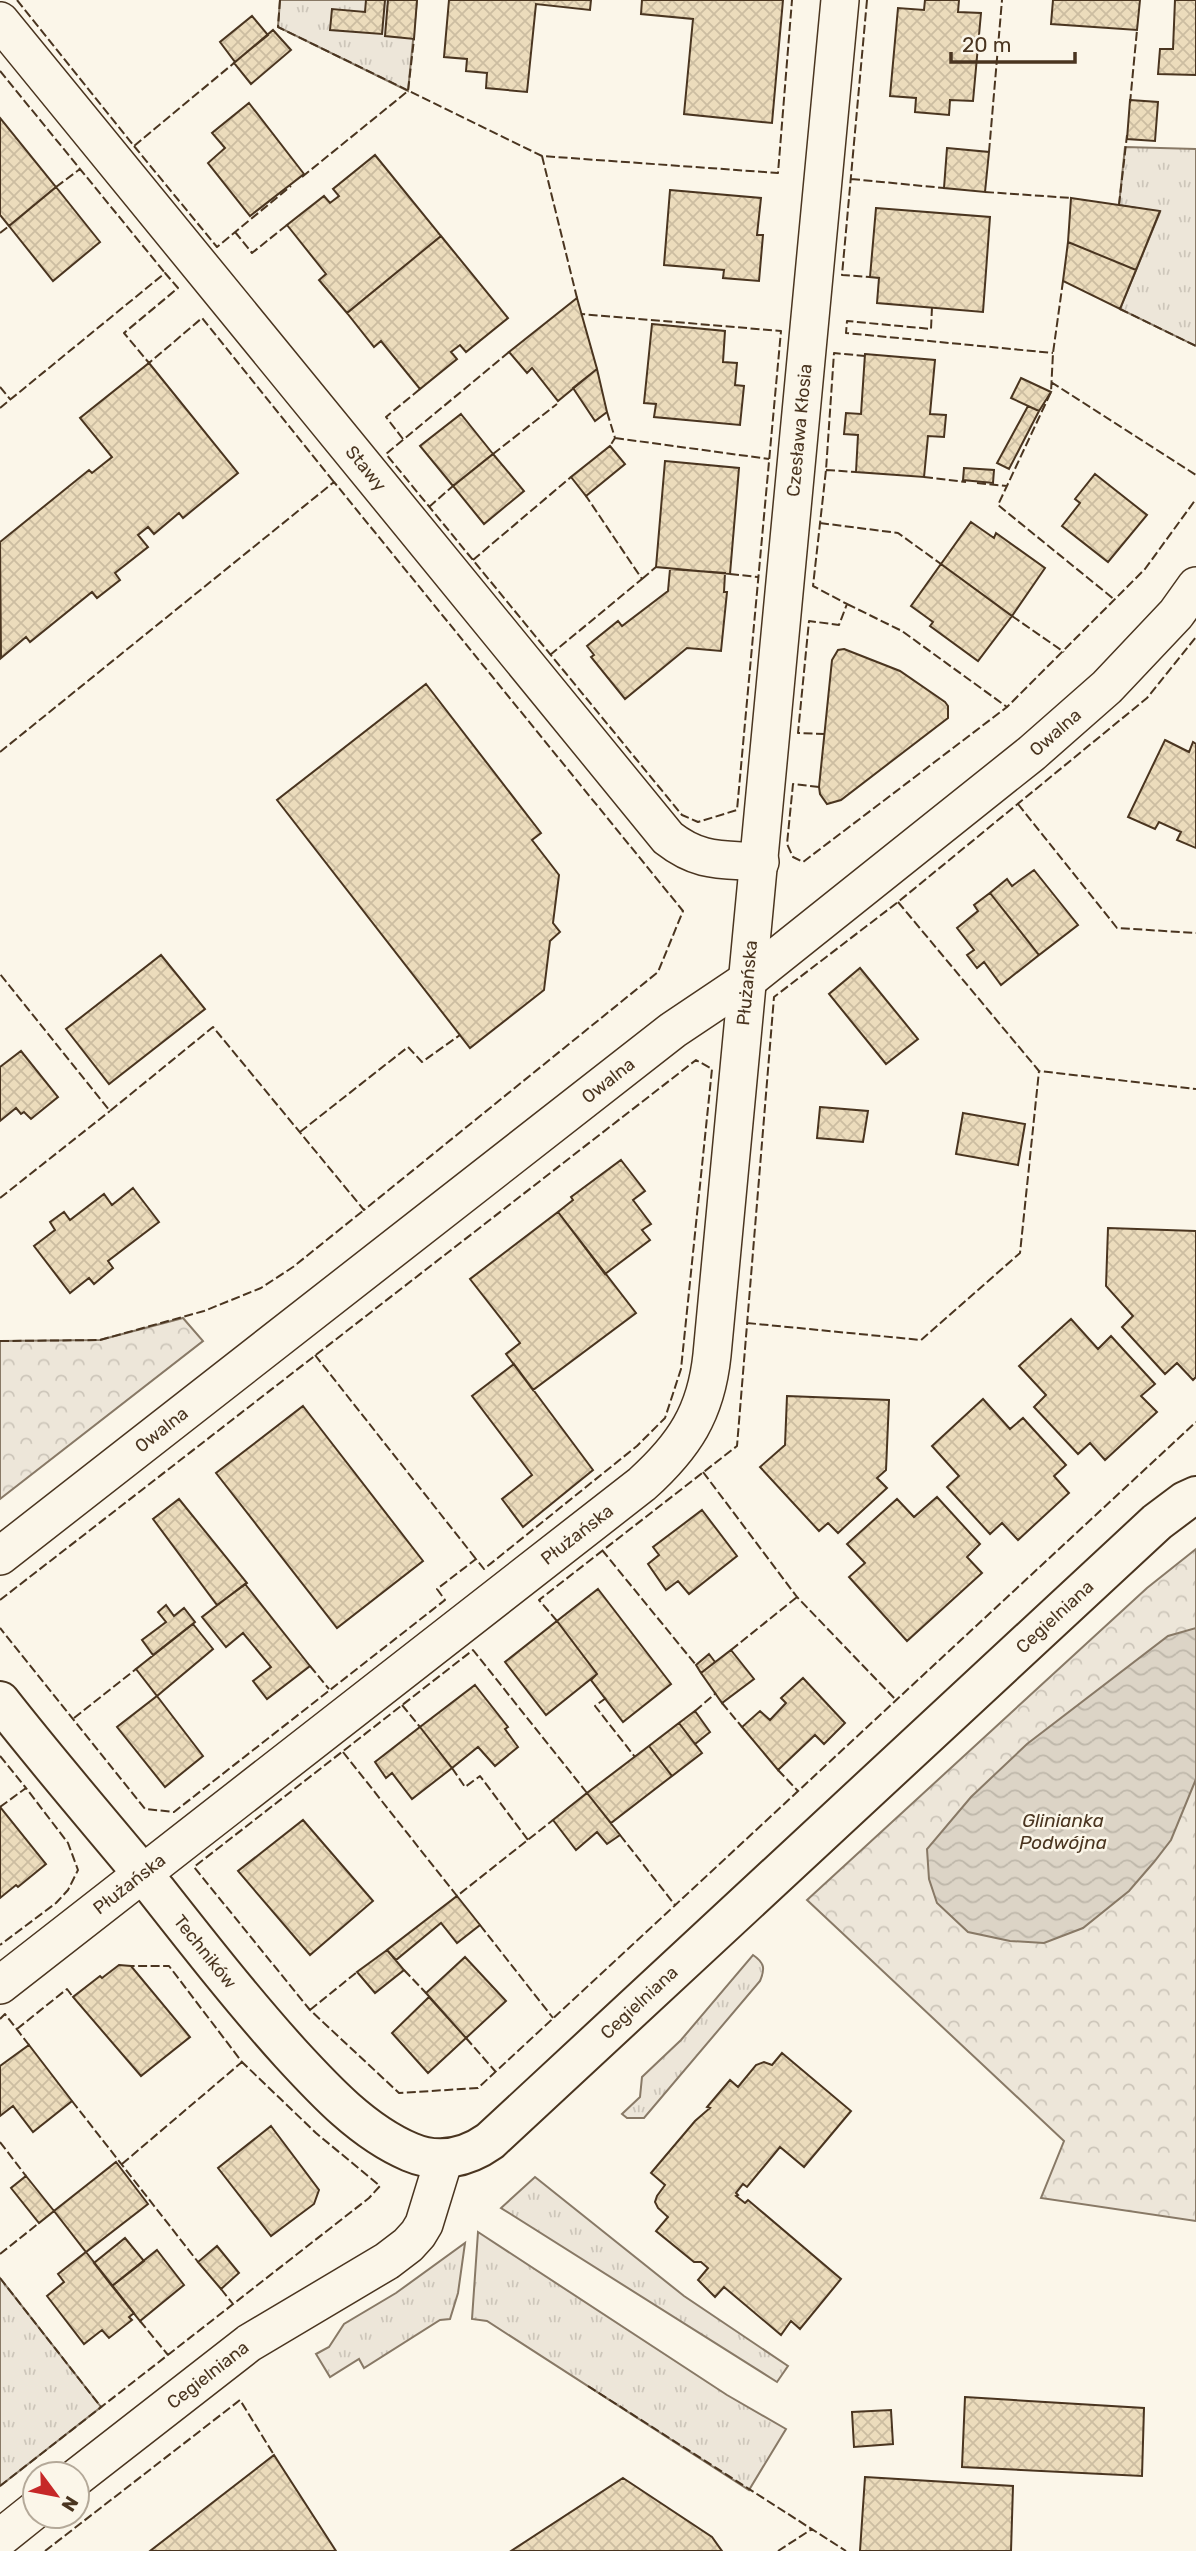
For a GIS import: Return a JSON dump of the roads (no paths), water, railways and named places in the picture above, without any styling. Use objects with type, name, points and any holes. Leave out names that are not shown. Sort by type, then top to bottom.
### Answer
[{"type":"street","name":"Czesława Kłosia","points":[[760,862],[840,0]]},
{"type":"street","name":"Stawy","points":[[0,21],[668,838],[685,851],[705,858],[760,862]]},
{"type":"street","name":"Owalna","points":[[0,1556],[662,1038],[749,979],[1032,753],[1090,702],[1176,614],[1196,586]]},
{"type":"street","name":"Płużańska","points":[[0,1984],[642,1484],[667,1461],[688,1434],[702,1406],[710,1376],[760,862]]},
{"type":"street","name":"Cegielniana","points":[[91,2466],[249,2343],[300,2310],[387,2261],[408,2245],[424,2224],[444,2158],[461,2157],[490,2141],[1157,1521],[1196,1496]]},
{"type":"street","name":"Techników","points":[[0,1701],[264,2024],[319,2085],[381,2136],[410,2152],[430,2158],[444,2158]]},
{"type":"street","points":[[0,2538],[21,2521]]},
{"type":"water","name":"Glinianka Podwójna","points":[[1196,1628],[1196,1779],[1171,1840],[1129,1891],[1083,1928],[1044,1943],[1010,1941],[968,1932],[937,1903],[929,1879],[927,1849],[971,1797],[1027,1744],[1168,1636]]}]
